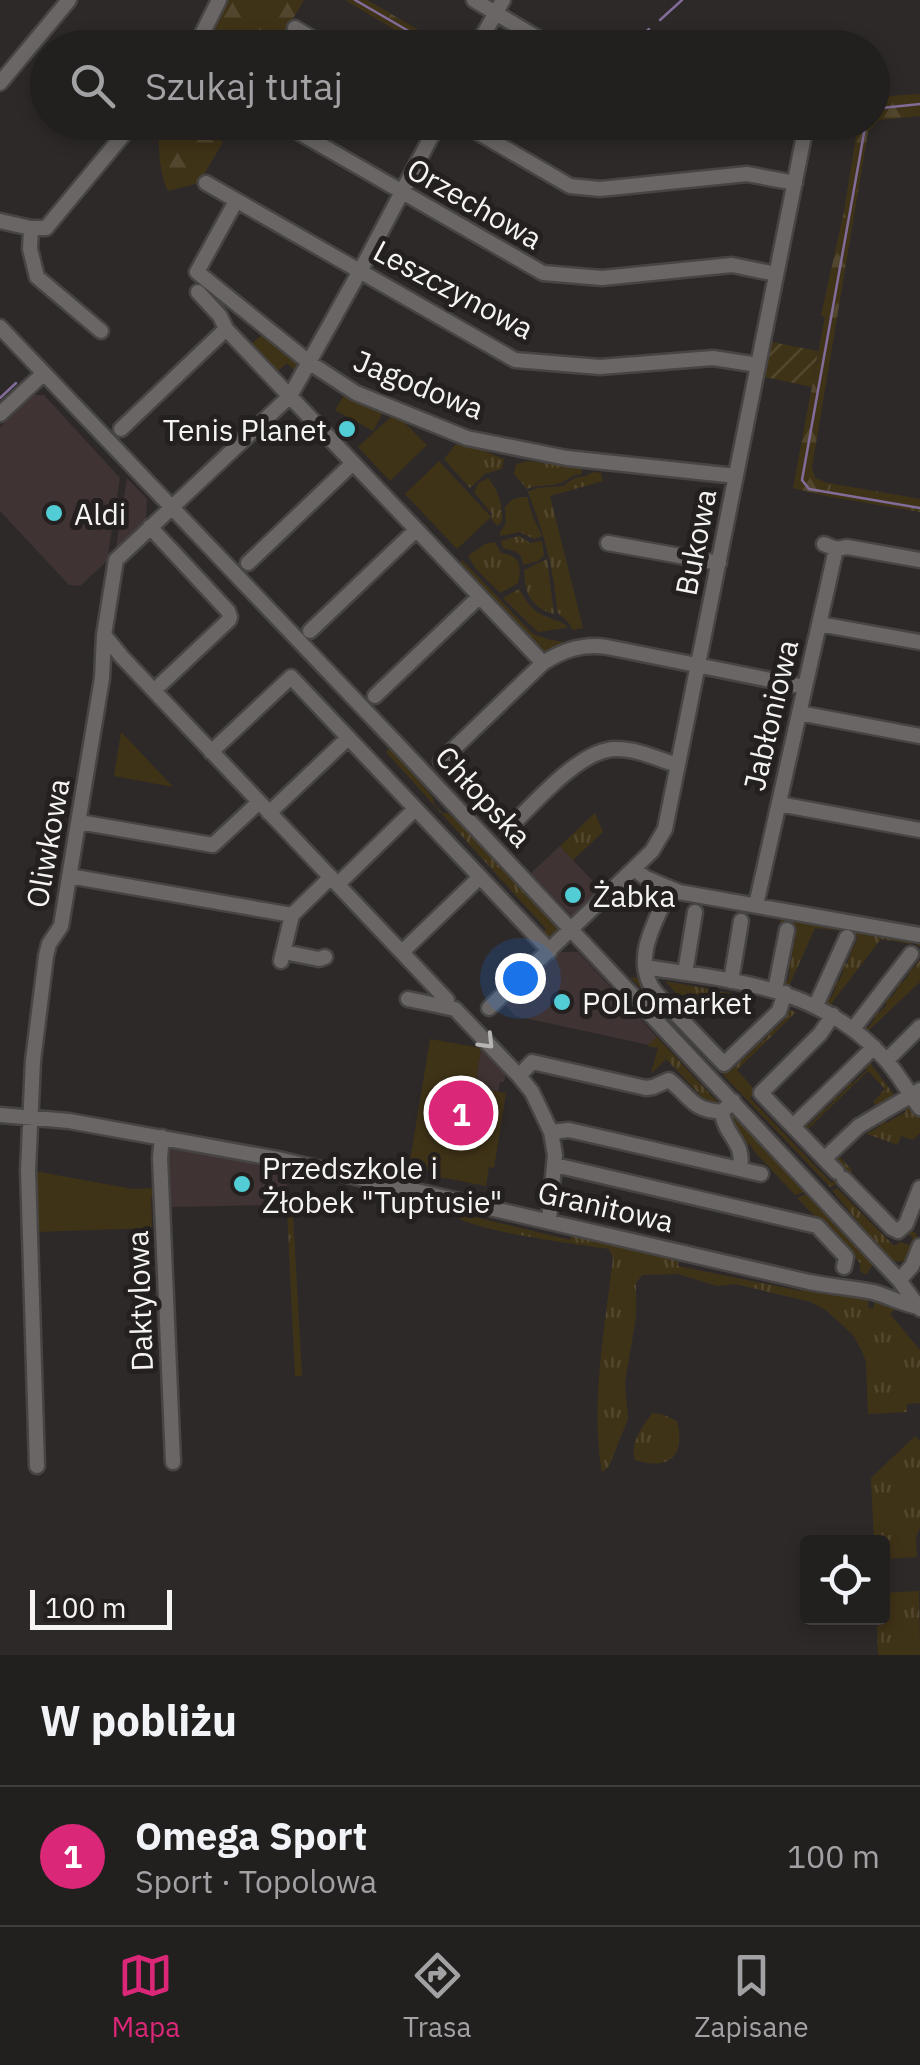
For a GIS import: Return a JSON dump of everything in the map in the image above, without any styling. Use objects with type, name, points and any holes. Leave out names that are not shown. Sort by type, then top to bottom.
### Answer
[{"type":"street","points":[[45,30],[70,0]]},
{"type":"street","points":[[204,30],[220,0]]},
{"type":"street","points":[[474,0],[499,6],[530,30]]},
{"type":"street","points":[[486,30],[499,6]]},
{"type":"street","points":[[0,83],[30,47]]},
{"type":"street","points":[[0,221],[40,229],[49,225],[119,140]]},
{"type":"street","name":"Orzechowa","points":[[312,140],[542,272],[602,278],[732,265],[776,274]]},
{"type":"street","name":"Oliwkowa","points":[[37,1466],[28,1191],[36,1033],[46,956],[60,926],[79,822],[116,560],[290,396],[429,140]]},
{"type":"street","points":[[491,140],[570,186],[600,188],[747,174],[795,183]]},
{"type":"street","name":"Bukowa","points":[[489,1008],[634,869],[658,844],[665,829],[803,140]]},
{"type":"street","name":"Leszczynowa","points":[[206,183],[515,360],[600,368],[713,358],[758,365]]},
{"type":"street","name":"Jagodowa","points":[[236,201],[196,272],[310,363],[356,392],[468,438],[567,458],[736,476]]},
{"type":"street","points":[[32,228],[30,250],[37,277],[101,330]]},
{"type":"street","points":[[198,292],[220,316],[226,329],[543,664]]},
{"type":"street","name":"Chłopska","points":[[0,327],[572,929],[728,1107],[901,1278],[918,1302]]},
{"type":"street","points":[[121,429],[226,329]]},
{"type":"street","points":[[0,414],[44,374]]},
{"type":"street","points":[[248,563],[353,463]]},
{"type":"street","points":[[150,528],[230,616],[161,684]]},
{"type":"street","points":[[310,631],[415,531]]},
{"type":"street","points":[[608,543],[719,563]]},
{"type":"street","name":"Jabłoniowa","points":[[756,905],[819,624],[830,546],[920,560]]},
{"type":"street","points":[[374,696],[480,597]]},
{"type":"street","points":[[819,624],[920,642]]},
{"type":"street","points":[[104,635],[532,1092],[551,1132],[555,1165],[549,1220]]},
{"type":"street","points":[[441,761],[543,664],[567,650],[594,645],[805,686]]},
{"type":"street","points":[[212,752],[291,677],[550,951]]},
{"type":"street","points":[[798,713],[920,736]]},
{"type":"street","points":[[79,822],[213,845],[348,738]]},
{"type":"street","points":[[507,830],[578,763],[598,752],[629,750],[677,765]]},
{"type":"street","points":[[778,804],[920,830]]},
{"type":"street","points":[[325,958],[282,957],[292,916],[415,809]]},
{"type":"street","points":[[634,869],[679,892],[920,935]]},
{"type":"street","points":[[69,876],[292,916]]},
{"type":"street","points":[[402,952],[480,877]]},
{"type":"street","points":[[666,898],[649,934],[647,980],[724,1064],[779,1011],[786,930]]},
{"type":"street","points":[[685,973],[696,912]]},
{"type":"street","points":[[730,982],[741,921]]},
{"type":"street","points":[[816,1006],[847,937]]},
{"type":"street","points":[[854,1028],[911,954]]},
{"type":"street","points":[[645,967],[780,992],[816,1006],[854,1028],[886,1060],[917,1098],[860,1126],[825,1158]]},
{"type":"street","points":[[408,999],[451,1005]]},
{"type":"street","points":[[833,1015],[820,1034],[761,1093],[892,1228],[898,1231],[913,1227],[920,1188]]},
{"type":"street","points":[[886,1060],[920,1028]]},
{"type":"street","points":[[793,1126],[874,1048]]},
{"type":"street","points":[[519,1076],[532,1062],[646,1088],[669,1080],[696,1107],[728,1107],[724,1123],[741,1150],[740,1170]]},
{"type":"street","name":"Granitowa","points":[[0,1116],[69,1120],[288,1162],[809,1282],[875,1293],[903,1304],[918,1302]]},
{"type":"street","points":[[551,1132],[569,1130],[761,1174]]},
{"type":"street","name":"Daktylowa","points":[[162,1137],[173,1462]]},
{"type":"street","points":[[555,1165],[817,1226],[846,1257],[844,1267]]},
{"type":"street","points":[[875,1293],[901,1278],[912,1266],[920,1246]]},
{"type":"shaded area","points":[[34,395],[44,395],[120,478],[107,561],[80,586],[69,585],[0,511],[0,427]]},
{"type":"shaded area","points":[[127,478],[147,499],[146,519],[116,547]]},
{"type":"shaded area","points":[[560,846],[601,890],[573,917],[531,873]]},
{"type":"shaded area","points":[[561,952],[578,952],[657,1037],[649,1045],[515,1016],[505,1005]]},
{"type":"shaded area","points":[[481,1048],[506,1071],[498,1092],[475,1088]]},
{"type":"shaded area","points":[[174,1147],[286,1168],[288,1197],[270,1197],[270,1205],[171,1207],[167,1153]]},
{"type":"green space","points":[[225,0],[304,0],[286,30],[209,30]]},
{"type":"green space","points":[[345,0],[367,0],[419,30],[395,30]]},
{"type":"green space","points":[[920,94],[920,116],[890,119],[890,96]]},
{"type":"green space","points":[[159,140],[223,142],[199,183],[168,191]]},
{"type":"green space","points":[[856,140],[867,140],[812,467],[815,478],[828,483],[826,496],[793,488],[825,317],[821,316]]},
{"type":"green space","points":[[263,334],[300,363],[295,371],[287,363],[277,372],[251,344]]},
{"type":"green space","points":[[772,342],[818,351],[812,387],[765,377]]},
{"type":"green space","points":[[346,392],[385,409],[373,431],[335,410]]},
{"type":"green space","points":[[395,413],[427,445],[390,481],[358,447]]},
{"type":"green space","points":[[456,444],[504,459],[502,469],[485,474],[470,488],[444,459]]},
{"type":"green space","points":[[439,461],[491,517],[457,549],[405,494]]},
{"type":"green space","points":[[528,461],[582,468],[582,474],[527,489],[514,474],[516,464]]},
{"type":"green space","points":[[593,472],[601,473],[603,481],[550,496],[583,628],[573,630],[557,612],[547,551],[528,492],[564,486]]},
{"type":"green space","points":[[488,478],[501,504],[502,522],[497,526],[474,492]]},
{"type":"green space","points":[[828,483],[920,499],[920,512],[826,496]]},
{"type":"green space","points":[[527,497],[542,536],[534,539],[520,532],[500,536],[506,523],[505,507]]},
{"type":"green space","points":[[519,536],[530,543],[542,541],[544,555],[538,561],[523,565],[519,554],[503,548],[501,541]]},
{"type":"green space","points":[[495,542],[501,553],[512,556],[519,566],[518,583],[500,593],[468,556]]},
{"type":"green space","points":[[547,559],[554,614],[534,603],[525,578],[524,570]]},
{"type":"green space","points":[[462,560],[532,633],[570,644],[542,654],[456,566]]},
{"type":"green space","points":[[519,589],[534,610],[566,628],[538,632],[503,598]]},
{"type":"green space","points":[[121,732],[128,739],[173,787],[114,776]]},
{"type":"green space","points":[[391,747],[442,813],[465,826],[558,924],[560,931],[550,942],[540,935],[546,929],[386,752]]},
{"type":"green space","points":[[595,813],[603,832],[573,860],[560,846]]},
{"type":"green space","points":[[781,918],[920,942],[920,947],[912,941],[910,944],[881,939],[831,1004],[851,1019],[860,1008],[863,1010],[852,1020],[826,1005],[825,996],[831,998],[836,987],[830,984],[832,979],[839,981],[844,970],[838,967],[840,961],[847,964],[851,952],[845,949],[853,949],[858,937],[815,928],[789,986],[812,996],[818,983],[822,984],[811,998],[783,988],[781,980],[788,981],[790,969],[783,967],[784,961],[791,962],[793,949],[787,948],[788,941],[795,942],[797,927],[783,924],[781,939],[777,939]]},
{"type":"green space","points":[[920,960],[920,982],[868,1031],[885,1049],[864,1032],[862,1024],[868,1028],[875,1018],[870,1014],[873,1009],[879,1013],[887,1004],[881,999],[885,994],[891,998],[898,988],[893,984],[896,979],[902,983],[910,973],[906,966],[912,970]]},
{"type":"green space","points":[[630,977],[642,978],[731,1071],[742,1060],[738,1055],[742,1051],[747,1056],[756,1047],[751,1042],[755,1038],[761,1043],[769,1034],[765,1029],[769,1025],[774,1030],[785,1019],[781,1014],[784,1008],[796,1012],[737,1070],[753,1088],[765,1077],[768,1080],[750,1098],[832,1183],[842,1170],[834,1161],[836,1153],[852,1170],[849,1178],[843,1173],[830,1187]]},
{"type":"green space","points":[[665,981],[740,995],[725,1010],[719,1008],[724,996],[718,999],[707,994],[697,1001],[678,995]]},
{"type":"green space","points":[[657,1037],[722,1107],[702,1101],[666,1059],[667,1053],[651,1074],[658,1048],[647,1046]]},
{"type":"green space","points":[[430,1039],[481,1048],[475,1088],[506,1093],[494,1168],[489,1167],[486,1186],[409,1167]]},
{"type":"green space","points":[[867,1059],[898,1100],[880,1110],[873,1102],[885,1089],[868,1071],[805,1132],[802,1121],[808,1126],[820,1114],[815,1109],[819,1106],[824,1110],[834,1101],[829,1096],[832,1093],[837,1097],[847,1088],[843,1082],[846,1079],[852,1084],[867,1070],[862,1064]]},
{"type":"green space","points":[[906,1104],[920,1113],[920,1133],[913,1140],[901,1136],[898,1145],[867,1134],[880,1126],[877,1120],[882,1117],[886,1123],[906,1112]]},
{"type":"green space","points":[[735,1111],[805,1192],[795,1195],[734,1129],[728,1114]]},
{"type":"green space","points":[[34,1171],[133,1189],[154,1188],[152,1228],[35,1232]]},
{"type":"green space","points":[[837,1188],[894,1246],[900,1242],[910,1245],[913,1237],[907,1234],[915,1232],[918,1238],[908,1260],[898,1262],[886,1257],[832,1190]]},
{"type":"green space","points":[[808,1193],[874,1262],[867,1274],[797,1198]]},
{"type":"green space","points":[[292,1197],[302,1376],[295,1376],[287,1209]]},
{"type":"green space","points":[[442,1209],[570,1240],[572,1232],[679,1257],[678,1266],[801,1291],[803,1288],[869,1300],[868,1308],[873,1309],[875,1301],[895,1309],[890,1314],[920,1350],[920,1403],[907,1404],[907,1412],[868,1414],[862,1351],[853,1335],[811,1302],[735,1284],[717,1286],[678,1274],[642,1275],[636,1283],[636,1317],[625,1382],[628,1419],[609,1466],[602,1473],[598,1392],[613,1258],[609,1249],[496,1230]]},
{"type":"green space","points":[[652,1413],[677,1421],[677,1452],[666,1462],[635,1460],[638,1435]]},
{"type":"green space","points":[[915,1436],[920,1441],[917,1557],[890,1559],[890,1535],[874,1535],[871,1478]]},
{"type":"green space","points":[[919,1591],[920,1655],[878,1655],[877,1625],[890,1625],[890,1593]]},
{"type":"waterway","points":[[355,0],[407,30]]},
{"type":"waterway","points":[[660,20],[682,0]]},
{"type":"waterway","points":[[890,107],[920,104]]},
{"type":"waterway","points":[[863,140],[802,480],[809,489],[920,508]]},
{"type":"waterway","points":[[0,398],[16,383]]},
{"type":"place","name":"Tenis Planet","points":[[347,429]]},
{"type":"place","name":"Aldi","points":[[54,513]]},
{"type":"place","name":"Żabka","points":[[573,895]]},
{"type":"place","name":"POLOmarket","points":[[562,1002]]},
{"type":"place","name":"Omega Sport","points":[[461,1113]]},
{"type":"place","name":"Przedszkole i Żłobek \"Tuptusie\"","points":[[242,1184]]}]
